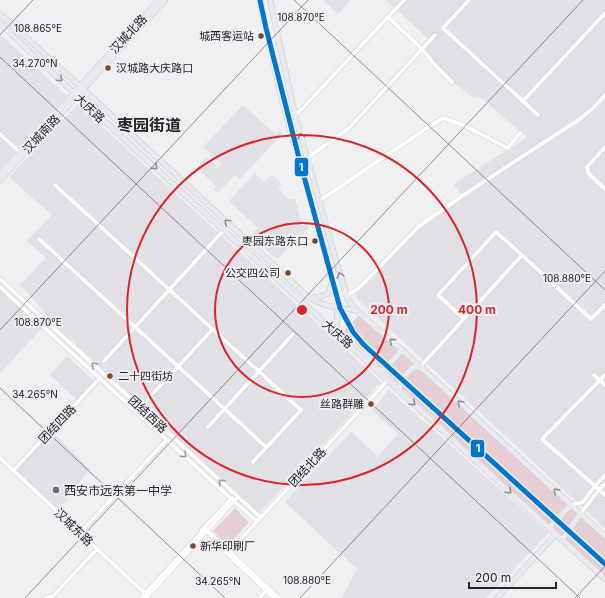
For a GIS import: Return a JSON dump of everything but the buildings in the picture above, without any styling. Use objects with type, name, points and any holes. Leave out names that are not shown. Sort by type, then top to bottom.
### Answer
[{"type":"main road","name":"汉城北路","points":[[81,87],[159,0]]},
{"type":"main road","name":"汉城北路","points":[[81,87],[165,0]]},
{"type":"main road","points":[[259,0],[283,104],[333,280],[337,308],[337,327],[343,339]]},
{"type":"main road","points":[[270,0],[295,115],[348,300],[356,310],[401,349],[605,536]]},
{"type":"main road","name":"大庆路","points":[[0,14],[310,298],[325,306],[356,310]]},
{"type":"main road","name":"大庆路","points":[[0,24],[605,580]]},
{"type":"main road","name":"汉城南路","points":[[0,174],[81,87]]},
{"type":"main road","name":"汉城南路","points":[[0,180],[21,153]]},
{"type":"main road","points":[[310,298],[320,297],[329,293],[333,280]]},
{"type":"main road","points":[[292,293],[297,287]]},
{"type":"main road","points":[[375,369],[383,370],[398,355],[401,349]]},
{"type":"main road","points":[[399,390],[402,379],[413,367],[420,367]]},
{"type":"main road","points":[[549,528],[570,505]]},
{"type":"main road","points":[[562,540],[580,514]]},
{"type":"main road","points":[[497,598],[556,534]]},
{"type":"street","points":[[295,115],[404,0]]},
{"type":"street","points":[[469,0],[443,28],[538,115]]},
{"type":"street","points":[[523,101],[605,13]]},
{"type":"street","points":[[388,17],[422,49],[452,82]]},
{"type":"street","points":[[307,158],[349,128],[435,35]]},
{"type":"street","points":[[346,296],[360,287],[418,227],[580,118],[605,96]]},
{"type":"street","points":[[319,201],[443,118],[463,125],[508,148],[520,133]]},
{"type":"street","points":[[0,134],[21,153]]},
{"type":"street","points":[[605,147],[587,167],[588,173],[605,189]]},
{"type":"street","points":[[55,185],[301,410],[253,462]]},
{"type":"street","points":[[104,361],[224,230]]},
{"type":"street","points":[[464,319],[438,295],[496,232],[592,319],[605,305]]},
{"type":"street","points":[[39,239],[266,448]]},
{"type":"street","points":[[420,367],[522,255]]},
{"type":"street","name":"团结西路","points":[[0,279],[258,519]]},
{"type":"street","name":"团结西路","points":[[0,286],[167,440],[235,498]]},
{"type":"street","points":[[147,400],[213,329]]},
{"type":"street","points":[[208,427],[293,334]]},
{"type":"street","points":[[594,375],[605,385]]},
{"type":"street","points":[[605,375],[542,439],[605,495]]},
{"type":"street","name":"团结四路","points":[[14,470],[100,378]]},
{"type":"street","name":"团结北路","points":[[228,552],[388,380]]},
{"type":"street","points":[[80,533],[167,440]]},
{"type":"street","name":"汉城东路","points":[[0,458],[147,596]]},
{"type":"street","points":[[570,505],[583,502],[605,475]]},
{"type":"street","points":[[580,514],[605,484]]},
{"type":"street","points":[[141,598],[147,596],[204,535],[204,530],[235,498]]},
{"type":"street","points":[[204,530],[274,598]]},
{"type":"street","points":[[46,598],[52,597],[97,550]]},
{"type":"street","points":[[259,598],[267,590]]},
{"type":"street","points":[[267,590],[279,598]]},
{"type":"shaded area","points":[[350,0],[338,14],[324,1]]},
{"type":"shaded area","points":[[386,0],[605,0],[605,95],[590,109],[462,196],[454,184],[527,137],[480,97],[471,96],[453,82],[424,51],[432,42]]},
{"type":"shaded area","points":[[0,34],[67,96],[0,169]]},
{"type":"shaded area","points":[[605,100],[605,528],[356,298],[356,293],[419,228],[595,110]]},
{"type":"shaded area","points":[[78,104],[381,382],[259,513],[60,330],[20,285],[46,258],[27,241],[52,215],[9,177]]},
{"type":"shaded area","points":[[243,105],[275,134],[281,131],[282,135],[240,179],[235,175],[218,193],[214,189],[216,186],[197,168],[206,157],[218,168],[222,164],[203,147]]},
{"type":"shaded area","points":[[255,173],[264,182],[272,174],[282,184],[278,189],[289,199],[295,199],[302,225],[307,224],[309,228],[277,259],[251,236],[258,228],[229,201]]},
{"type":"shaded area","points":[[0,289],[42,328],[0,373]]},
{"type":"shaded area","points":[[359,315],[605,538],[605,579],[343,332]]},
{"type":"shaded area","points":[[67,356],[94,381],[77,400],[50,375]]},
{"type":"shaded area","points":[[389,390],[549,533],[486,598],[342,598],[357,569],[285,502],[351,432],[378,456],[398,434],[372,410]]},
{"type":"shaded area","name":"西安市远东第一中学","points":[[52,432],[90,469],[59,510],[16,470]]},
{"type":"shaded area","points":[[235,508],[249,522],[228,546],[213,531]]},
{"type":"transit line","name":"1","points":[[260,0],[299,158],[340,308],[353,332],[364,345],[605,564]]},
{"type":"place","name":"城西客运站","points":[[261,36]]},
{"type":"place","name":"汉城路大庆路口","points":[[108,68]]},
{"type":"place","name":"枣园东路东口","points":[[315,241]]},
{"type":"place","name":"公交四公司","points":[[288,273]]},
{"type":"place","name":"二十四街坊","points":[[110,376]]},
{"type":"place","name":"丝路群雕","points":[[371,404]]},
{"type":"place","name":"西安市远东第一中学","points":[[56,490]]},
{"type":"place","name":"新华印刷厂","points":[[193,546]]},
{"type":"district","name":"枣园街道","points":[[149,125]]}]
